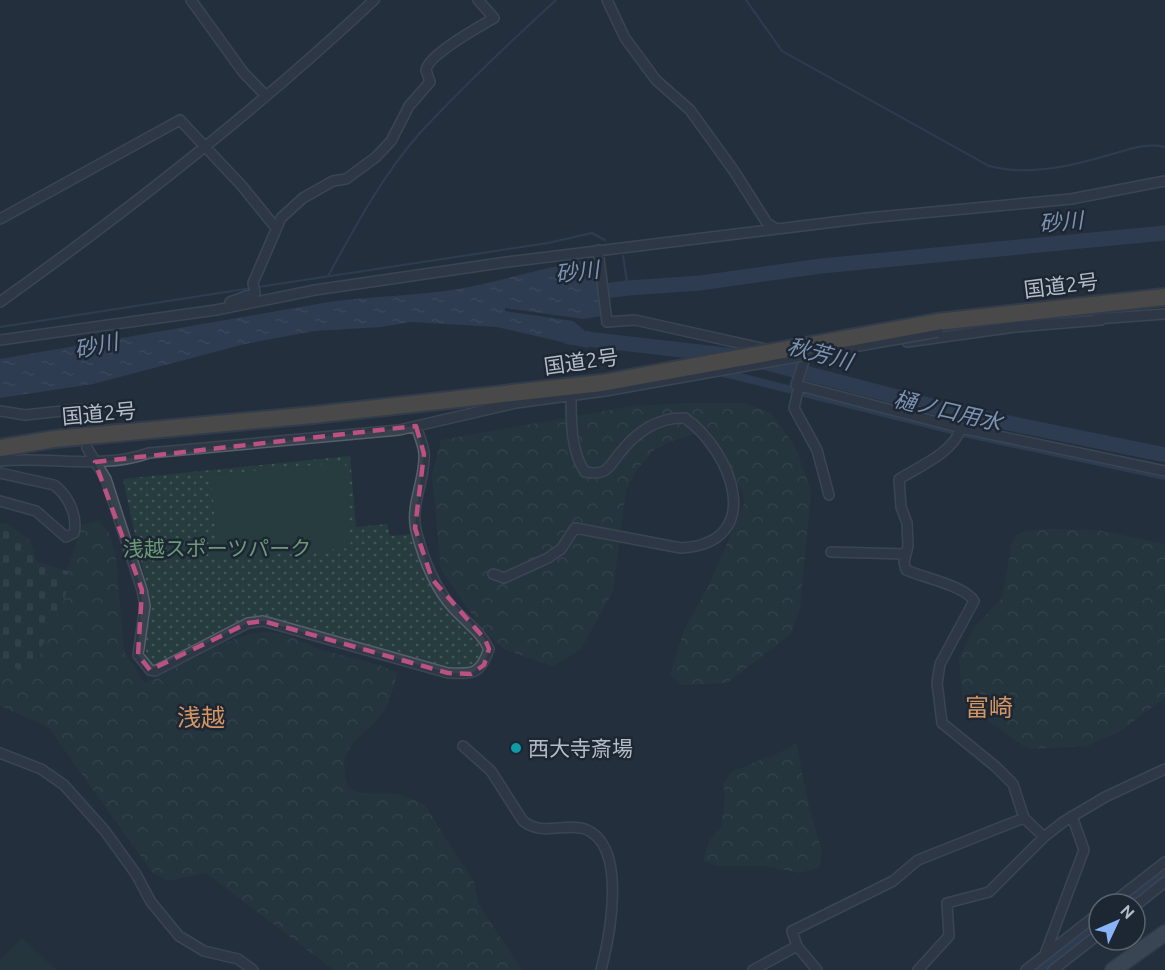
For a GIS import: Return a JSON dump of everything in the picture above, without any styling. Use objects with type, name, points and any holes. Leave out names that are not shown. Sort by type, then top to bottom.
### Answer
[{"type":"highway","name":"国道2号","points":[[0,448],[54,439],[604,387],[937,327],[1165,297]]},
{"type":"highway","points":[[0,442],[54,439]]},
{"type":"main road","points":[[1113,970],[1165,933]]},
{"type":"street","points":[[191,0],[243,72],[266,96]]},
{"type":"street","points":[[0,303],[153,191],[266,96],[374,0]]},
{"type":"street","points":[[216,309],[255,293],[254,287],[281,218],[303,198],[333,181],[346,179],[384,149],[414,100],[430,82],[427,66],[461,38],[494,18],[478,0]]},
{"type":"street","points":[[607,0],[619,28],[656,80],[690,110],[734,171],[767,223],[775,228]]},
{"type":"street","points":[[0,219],[180,120],[276,228]]},
{"type":"street","points":[[0,340],[216,309],[315,290],[598,250],[775,228],[1071,200],[1165,181]]},
{"type":"street","points":[[598,250],[607,322],[635,320],[804,359],[1015,327],[1165,314]]},
{"type":"street","points":[[937,327],[1067,314],[1101,320]]},
{"type":"street","points":[[804,359],[794,408],[817,450],[829,495]]},
{"type":"street","points":[[0,461],[95,462],[137,457],[149,453],[365,434],[416,426],[516,403],[571,397],[604,387]]},
{"type":"street","points":[[797,389],[960,432],[1165,471]]},
{"type":"street","points":[[493,574],[504,578],[548,558],[561,549],[575,528],[681,548],[696,547],[709,542],[721,533],[732,515],[735,494],[726,467],[706,437],[685,418],[672,417],[650,424],[630,441],[610,467],[602,473],[585,472],[579,463],[571,423],[571,397]]},
{"type":"street","points":[[0,411],[25,415],[81,409],[83,419]]},
{"type":"street","points":[[87,448],[106,479],[142,591],[145,606],[138,655],[150,670],[155,671],[248,623],[263,621],[448,673],[471,674],[484,665],[489,649],[485,639],[453,608],[432,579],[415,528],[414,511],[424,454],[416,426]]},
{"type":"street","points":[[960,432],[950,447],[899,479],[901,507],[907,523],[904,562],[906,570],[929,580],[959,588],[970,595],[974,601],[940,664],[937,683],[942,723],[996,767],[1013,784],[1024,818],[1044,837]]},
{"type":"street","points":[[0,472],[54,484],[61,490],[72,512],[74,533],[66,537],[36,511],[0,501]]},
{"type":"street","points":[[831,552],[906,554]]},
{"type":"street","points":[[463,746],[491,771],[523,821],[528,825],[554,831],[573,827],[586,830],[601,841],[610,857],[612,888],[610,935],[602,970]]},
{"type":"street","points":[[0,753],[41,769],[64,784],[105,831],[136,874],[151,902],[179,936],[204,951],[238,959],[253,970]]},
{"type":"street","points":[[918,970],[949,936],[947,903],[989,892],[1044,837],[1072,816],[1165,769]]},
{"type":"street","points":[[1046,954],[1084,850],[1072,816]]},
{"type":"street","points":[[817,970],[796,946],[792,931],[893,881],[918,860],[1024,818]]},
{"type":"street","points":[[1126,892],[1165,862]]},
{"type":"street","points":[[1147,896],[1165,882]]},
{"type":"street","points":[[1026,970],[1087,922]]},
{"type":"street","points":[[1053,970],[1087,943]]},
{"type":"street","points":[[753,970],[796,946]]},
{"type":"highlighted area","points":[[416,426],[424,454],[415,528],[432,579],[485,639],[489,649],[484,665],[471,674],[448,673],[263,621],[248,623],[150,670],[138,655],[142,590],[95,462]]},
{"type":"green space","points":[[744,403],[771,413],[795,446],[811,491],[800,608],[791,634],[727,683],[681,685],[670,675],[684,630],[710,583],[745,501],[725,455],[709,429],[669,442],[653,451],[638,468],[626,490],[613,591],[581,649],[553,666],[505,650],[482,629],[441,570],[432,475],[441,440],[633,406]]},
{"type":"green space","name":"浅越スポーツパーク","points":[[350,456],[356,527],[387,524],[390,536],[411,534],[422,567],[439,598],[467,627],[483,648],[483,658],[477,665],[461,670],[256,616],[157,668],[151,665],[145,650],[149,599],[123,479]]},
{"type":"green space","points":[[345,462],[351,548],[218,559],[211,475]]},
{"type":"green space","points":[[99,521],[110,534],[116,560],[124,651],[145,683],[225,643],[258,633],[272,632],[398,673],[385,709],[348,750],[345,772],[348,788],[360,793],[399,794],[424,804],[474,882],[479,905],[522,970],[334,970],[206,873],[168,881],[152,872],[48,727],[0,706],[0,656],[38,658],[82,525]]},
{"type":"green space","points":[[6,523],[30,540],[36,561],[67,571],[70,579],[64,600],[30,672],[0,663],[0,524]]},
{"type":"green space","points":[[1097,530],[1165,544],[1165,698],[1120,731],[1087,746],[1028,749],[963,703],[959,659],[974,627],[1002,598],[1013,538],[1023,531]]},
{"type":"green space","points":[[796,743],[809,807],[822,852],[819,867],[800,873],[765,866],[717,866],[703,861],[709,840],[721,828],[725,797],[723,784],[731,772],[783,751]]},
{"type":"green space","points":[[22,938],[56,970],[0,970],[0,960]]},
{"type":"water","points":[[594,260],[602,316],[583,319],[505,308],[505,311],[573,321],[585,331],[590,331],[588,348],[497,327],[411,322],[381,327],[314,331],[245,344],[93,384],[0,398],[0,359],[329,302],[458,289]]},
{"type":"waterway","points":[[328,276],[370,202],[393,167],[419,134],[469,82],[556,0]]},
{"type":"waterway","points":[[746,0],[782,51],[989,166],[1018,170],[1047,169],[1077,164],[1142,146],[1165,147]]},
{"type":"waterway","points":[[258,287],[548,243],[592,233],[605,240]]},
{"type":"waterway","name":"砂川","points":[[589,293],[700,283],[821,266],[1165,233]]},
{"type":"waterway","points":[[623,256],[628,288]]},
{"type":"waterway","points":[[0,327],[252,288]]},
{"type":"waterway","name":"秋芳川","points":[[569,337],[735,356]]},
{"type":"waterway","name":"秋芳川","points":[[759,361],[959,413],[1165,455]]},
{"type":"waterway","name":"樋ノ口用水","points":[[724,373],[964,433],[1165,476]]},
{"type":"waterway","points":[[1140,892],[1165,873]]},
{"type":"waterway","points":[[1042,970],[1087,934]]},
{"type":"place","name":"西大寺斎場","points":[[516,748]]},
{"type":"district","name":"富崎","points":[[989,707]]},
{"type":"district","name":"浅越","points":[[201,717]]}]
